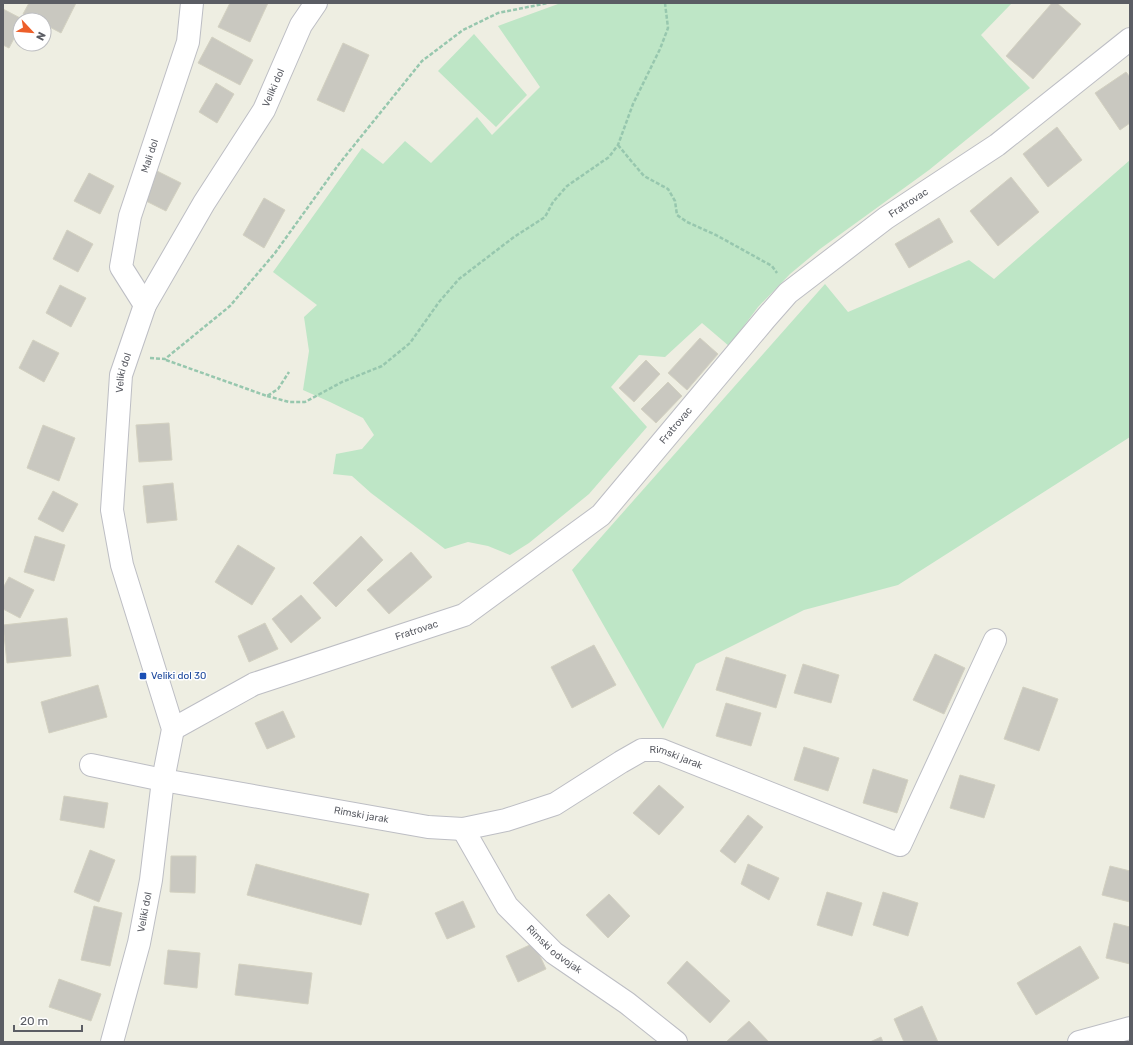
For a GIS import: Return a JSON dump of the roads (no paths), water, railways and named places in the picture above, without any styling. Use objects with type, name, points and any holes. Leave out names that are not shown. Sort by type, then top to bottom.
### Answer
[{"type":"street","name":"Mali dol","points":[[145,305],[121,267],[130,216],[188,42],[192,3]]},
{"type":"street","name":"Veliki dol","points":[[112,1042],[140,943],[151,880],[162,780],[173,729],[122,565],[112,510],[121,375],[145,305],[204,203],[264,110],[301,25],[316,3]]},
{"type":"street","name":"Fratrovac","points":[[173,729],[254,684],[464,615],[601,515],[766,318],[788,294],[886,218],[996,145],[1130,39]]},
{"type":"street","name":"Rimski jarak","points":[[162,780],[428,827],[463,829],[506,820],[555,804],[642,750],[661,750],[900,845],[995,640]]},
{"type":"street","points":[[91,765],[162,780]]},
{"type":"street","name":"Rimski odvojak","points":[[463,829],[507,906],[554,953],[627,1003],[676,1042]]},
{"type":"street","points":[[1079,1042],[1130,1028]]},
{"type":"place","name":"Veliki dol 30","points":[[143,676]]}]
